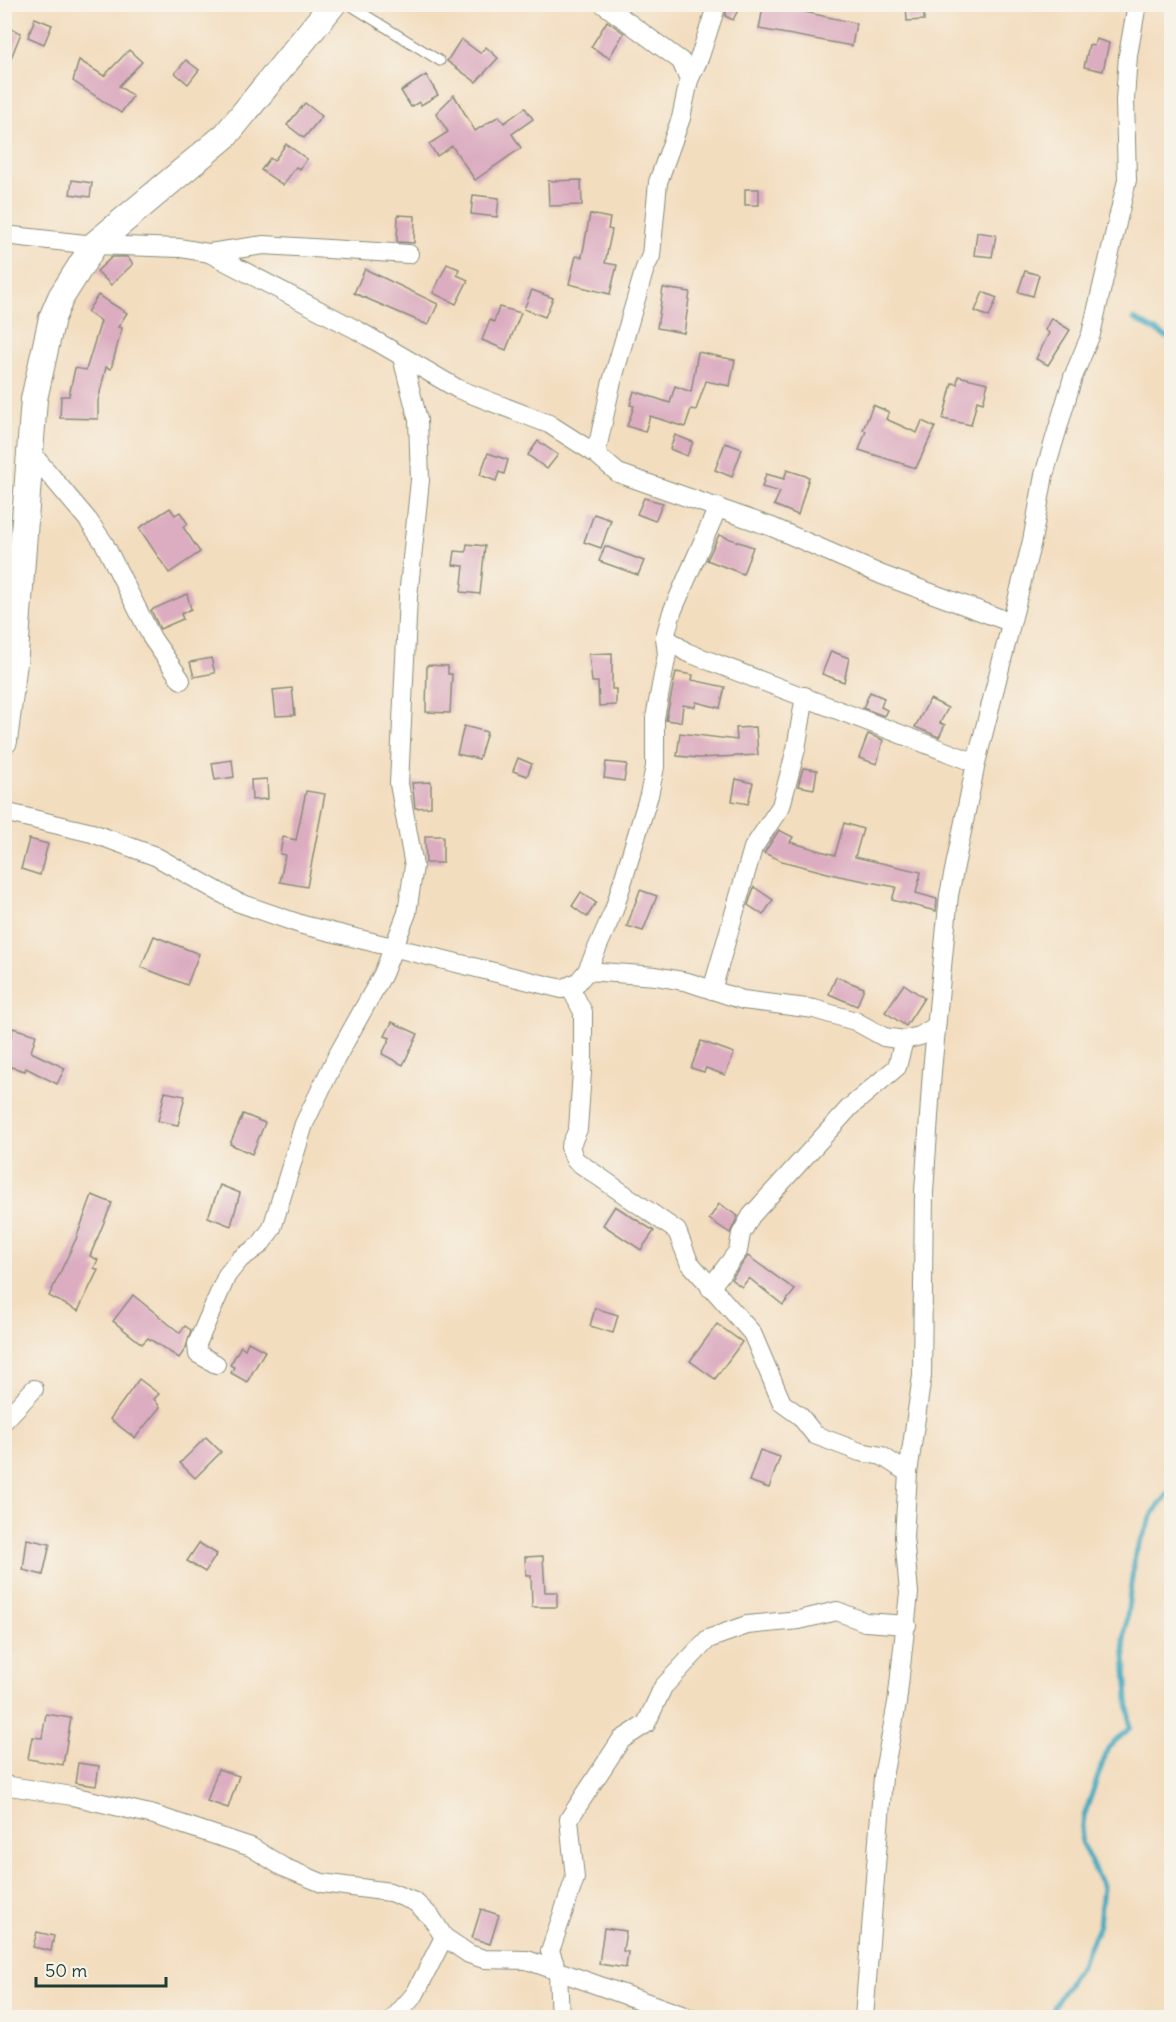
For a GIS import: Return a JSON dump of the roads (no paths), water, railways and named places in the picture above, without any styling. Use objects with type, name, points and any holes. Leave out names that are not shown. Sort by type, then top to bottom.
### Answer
[{"type":"street","points":[[4,741],[15,654],[29,450],[37,380],[52,318],[62,297],[94,245],[226,135],[333,4]]},
{"type":"street","points":[[603,4],[681,61],[689,80]]},
{"type":"street","points":[[596,454],[611,385],[645,268],[651,256],[658,182],[681,118],[689,80],[700,56],[717,4]]},
{"type":"street","points":[[864,2018],[883,1777],[897,1703],[907,1625],[909,1593],[904,1537],[908,1473],[922,1376],[924,1192],[936,1026],[949,895],[976,763],[1032,542],[1044,475],[1073,377],[1091,334],[1127,180],[1125,100],[1128,55],[1137,4]]},
{"type":"street","points":[[4,235],[94,245],[180,248],[209,253],[357,330],[458,389],[549,424],[596,454],[618,473],[772,527],[882,575],[1010,622]]},
{"type":"street","points":[[209,253],[264,245],[409,254]]},
{"type":"street","points":[[216,1364],[198,1354],[197,1344],[227,1275],[240,1259],[260,1245],[272,1228],[304,1124],[336,1058],[382,974],[407,913],[414,866],[399,784],[408,597],[420,480],[418,420],[402,357]]},
{"type":"street","points":[[29,450],[88,520],[104,543],[152,638],[181,680]]},
{"type":"street","points":[[4,813],[92,833],[155,856],[211,889],[257,910],[303,925],[562,989],[570,987],[587,971],[614,910],[649,795],[655,767],[655,717],[667,654],[665,637],[672,612],[718,507]]},
{"type":"street","points":[[665,637],[686,652],[976,763]]},
{"type":"street","points":[[712,990],[753,848],[781,806],[796,749],[805,696]]},
{"type":"street","points":[[587,971],[656,976],[742,999],[813,1009],[855,1021],[884,1037],[904,1040],[920,1036],[936,1026]]},
{"type":"street","points":[[570,987],[583,1012],[583,1058],[578,1129],[570,1147],[575,1160],[677,1231],[689,1262],[752,1333],[782,1403],[800,1416],[815,1435],[860,1452],[882,1455],[908,1473]]},
{"type":"street","points":[[710,1288],[738,1251],[741,1234],[751,1216],[850,1107],[897,1067],[904,1040]]},
{"type":"street","points":[[4,1421],[34,1389]]},
{"type":"street","points":[[560,2018],[558,1973],[550,1951],[575,1878],[570,1819],[621,1740],[646,1724],[663,1687],[708,1638],[747,1625],[799,1620],[837,1611],[865,1622],[907,1625]]},
{"type":"street","points":[[4,1785],[72,1796],[154,1815],[251,1847],[283,1867],[322,1883],[390,1892],[415,1902],[431,1917],[444,1937],[469,1954],[484,1959],[527,1960],[617,1993],[634,1996],[690,2018]]},
{"type":"street","points":[[394,2018],[415,1994],[444,1937]]},
{"type":"lane","points":[[348,4],[440,61]]},
{"type":"waterway","points":[[1134,319],[1172,340]]},
{"type":"waterway","points":[[1051,2018],[1054,2006],[1081,1964],[1099,1925],[1103,1887],[1081,1842],[1084,1816],[1108,1748],[1130,1728],[1124,1640],[1135,1554],[1154,1512],[1172,1489]]}]
